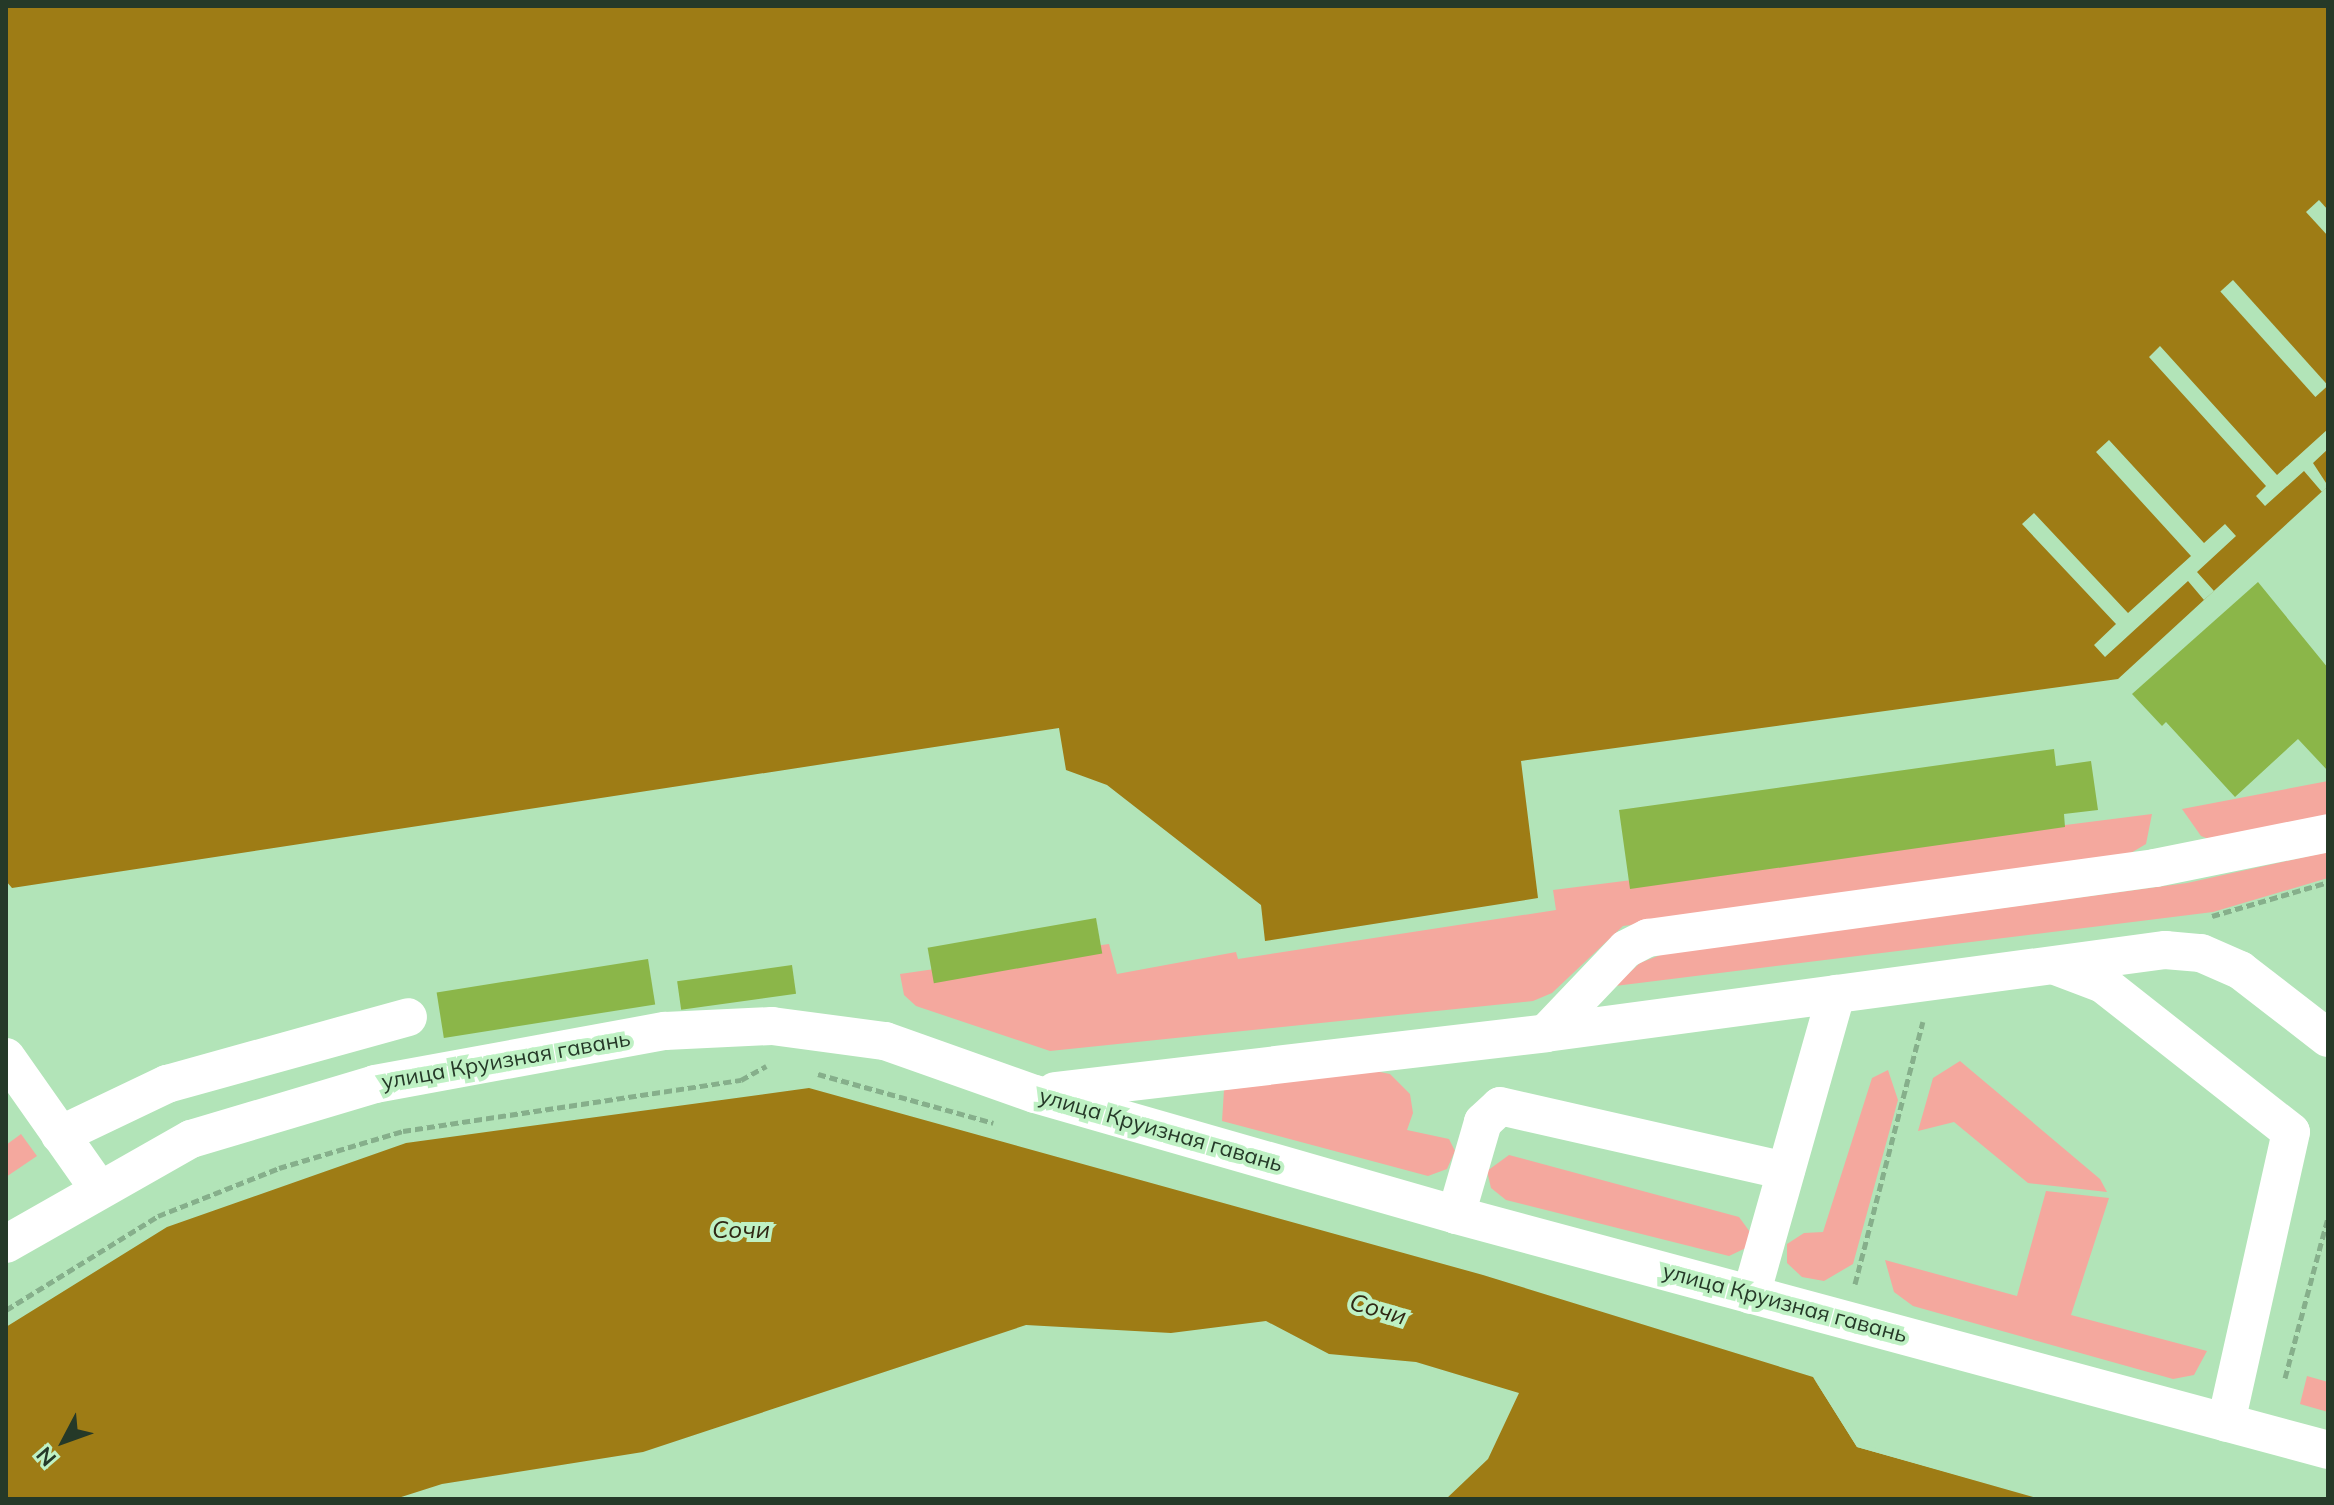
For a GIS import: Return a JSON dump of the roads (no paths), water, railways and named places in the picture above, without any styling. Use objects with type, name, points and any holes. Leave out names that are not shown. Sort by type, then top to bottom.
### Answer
[{"type":"street","points":[[1546,1033],[1626,949],[1648,938],[2155,868],[2328,833]]},
{"type":"street","points":[[1035,1094],[1546,1033],[2165,950],[2201,953],[2240,970],[2328,1038]]},
{"type":"street","points":[[2052,965],[2103,984],[2291,1132],[2226,1423]]},
{"type":"street","points":[[1751,1295],[1836,994]]},
{"type":"street","points":[[60,1135],[167,1084],[408,1017]]},
{"type":"street","name":"улица Круизная гавань","points":[[6,1244],[98,1188],[191,1139],[375,1084],[665,1031],[772,1026],[885,1041],[1035,1094],[1456,1215],[2328,1450]]},
{"type":"street","points":[[6,1057],[98,1188]]},
{"type":"street","points":[[1456,1215],[1483,1122],[1500,1106],[1786,1171]]},
{"type":"water","points":[[6,6],[2328,6],[2328,486],[2118,679],[1521,761],[1538,898],[1265,941],[1261,905],[1107,785],[1066,770],[1059,728],[12,888],[6,881]]},
{"type":"water","name":"Сочи","points":[[809,1088],[1483,1275],[1813,1377],[1857,1447],[2040,1499],[1446,1499],[1488,1459],[1519,1393],[1416,1362],[1329,1354],[1266,1321],[1171,1333],[1026,1325],[643,1452],[442,1484],[395,1499],[6,1499],[6,1327],[167,1227],[406,1143]]}]
